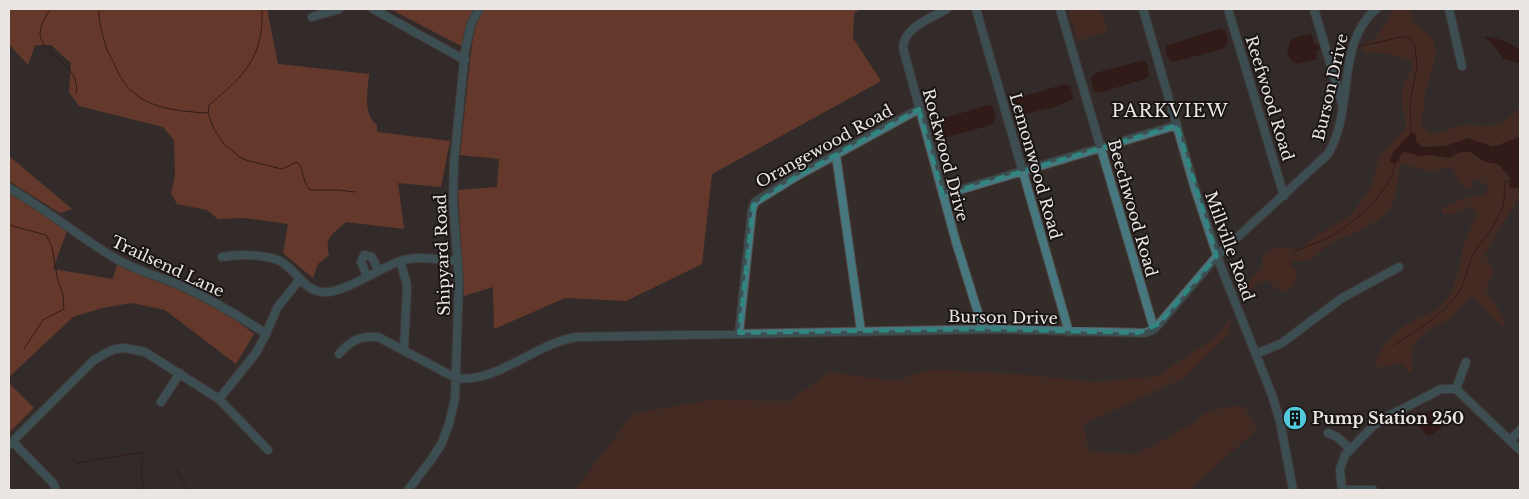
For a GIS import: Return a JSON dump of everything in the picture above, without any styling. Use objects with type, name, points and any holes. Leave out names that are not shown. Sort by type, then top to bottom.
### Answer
[{"type":"street","points":[[312,17],[340,9]]},
{"type":"street","points":[[373,9],[464,60]]},
{"type":"street","name":"Shipyard Road","points":[[408,490],[437,452],[444,438],[453,409],[459,298],[453,202],[454,163],[464,60],[468,36],[478,9]]},
{"type":"street","name":"Rockwood Drive","points":[[947,9],[910,30],[903,40],[903,51],[983,329]]},
{"type":"street","name":"Lemonwood Road","points":[[976,9],[1069,332]]},
{"type":"street","name":"Beechwood Road","points":[[1060,9],[1154,329]]},
{"type":"street","name":"Millville Road","points":[[1142,9],[1195,189],[1217,256],[1280,421],[1293,490]]},
{"type":"street","name":"Reefwood Road","points":[[1228,9],[1284,196]]},
{"type":"street","points":[[1314,9],[1343,105]]},
{"type":"street","name":"Burson Drive","points":[[456,378],[471,378],[484,375],[572,337],[983,329],[1145,333],[1154,329],[1217,256],[1328,154],[1336,136],[1343,105],[1350,55],[1356,35],[1367,17],[1376,9]]},
{"type":"street","points":[[1449,9],[1462,66]]},
{"type":"street","name":"Orangewood Road","points":[[739,333],[754,202],[797,176],[919,109]]},
{"type":"street","points":[[943,195],[1177,125]]},
{"type":"street","points":[[836,156],[861,331]]},
{"type":"street","name":"Trailsend Lane","points":[[9,188],[121,262],[197,294],[229,310],[266,334]]},
{"type":"street","points":[[222,257],[239,254],[278,260],[288,266],[300,279],[315,290],[330,292],[400,261],[415,258],[458,261]]},
{"type":"street","points":[[367,276],[361,262],[364,255],[372,257],[378,270]]},
{"type":"street","points":[[400,261],[407,288],[404,349]]},
{"type":"street","points":[[1256,354],[1282,343],[1342,298],[1399,268]]},
{"type":"street","points":[[219,398],[256,353],[277,308],[300,279]]},
{"type":"street","points":[[339,354],[350,343],[363,337],[370,336],[386,339],[456,378]]},
{"type":"street","points":[[56,490],[53,483],[11,443],[94,360],[106,353],[125,348],[145,352],[219,398],[268,450]]},
{"type":"street","points":[[1456,388],[1466,362]]},
{"type":"street","points":[[161,402],[180,373]]},
{"type":"street","points":[[1342,490],[1340,468],[1350,448],[1383,418],[1441,389],[1456,388],[1520,450]]},
{"type":"street","points":[[1510,440],[1520,430]]},
{"type":"street","points":[[1328,433],[1337,437],[1350,448]]},
{"type":"street","points":[[1346,490],[1372,490]]},
{"type":"highlighted area","points":[[919,109],[943,195],[1177,125],[1217,256],[1159,324],[1138,333],[983,329],[739,333],[753,205],[797,176]]},
{"type":"shaded area","points":[[9,9],[267,9],[278,64],[369,74],[367,101],[369,115],[377,125],[377,132],[450,141],[441,187],[398,183],[404,229],[346,222],[329,239],[329,255],[318,264],[313,278],[283,253],[288,224],[244,218],[218,219],[207,210],[177,204],[171,193],[175,176],[174,140],[163,127],[79,106],[69,92],[71,63],[51,45],[35,45],[28,65],[9,44]]},
{"type":"shaded area","points":[[390,9],[474,9],[469,19],[463,47]]},
{"type":"shaded area","points":[[483,9],[862,9],[854,13],[853,38],[881,81],[712,174],[702,264],[626,301],[565,298],[494,329],[493,287],[464,296],[458,190],[497,187],[499,159],[460,155],[472,44],[476,24]]},
{"type":"shaded area","points":[[1068,9],[1101,9],[1108,32],[1077,41]]},
{"type":"shaded area","points":[[1394,9],[1411,9],[1413,21],[1434,42],[1434,63],[1424,98],[1421,118],[1421,122],[1426,130],[1438,133],[1461,125],[1496,125],[1507,119],[1520,107],[1520,137],[1493,147],[1468,138],[1446,146],[1423,147],[1416,142],[1390,160],[1394,163],[1398,161],[1402,153],[1406,152],[1420,156],[1431,155],[1449,158],[1461,152],[1470,152],[1485,162],[1498,164],[1520,188],[1520,197],[1485,255],[1494,273],[1487,285],[1486,291],[1501,314],[1505,327],[1493,318],[1475,298],[1469,298],[1451,318],[1425,333],[1417,341],[1412,352],[1412,370],[1409,373],[1400,363],[1378,368],[1375,364],[1377,357],[1385,344],[1401,328],[1437,309],[1449,297],[1458,274],[1465,242],[1477,214],[1471,206],[1452,214],[1442,214],[1442,208],[1465,198],[1484,194],[1489,186],[1470,177],[1473,185],[1469,189],[1464,189],[1464,184],[1459,183],[1454,170],[1450,167],[1431,172],[1401,164],[1396,196],[1390,208],[1378,220],[1327,246],[1312,259],[1293,261],[1291,265],[1297,274],[1294,285],[1289,290],[1279,290],[1266,280],[1258,283],[1244,294],[1252,278],[1262,268],[1263,255],[1271,250],[1280,248],[1298,250],[1353,212],[1371,188],[1379,156],[1405,129],[1406,119],[1401,92],[1412,63],[1396,56],[1365,53],[1362,50],[1362,45],[1374,39],[1388,21]]},
{"type":"shaded area","points":[[1221,28],[1226,31],[1228,42],[1223,49],[1173,62],[1167,57],[1166,46]]},
{"type":"shaded area","points":[[1312,34],[1314,43],[1319,45],[1320,48],[1316,52],[1317,59],[1298,64],[1292,62],[1287,54],[1290,41],[1297,37]]},
{"type":"shaded area","points":[[1484,36],[1500,39],[1520,49],[1520,64],[1503,59]]},
{"type":"shaded area","points":[[1144,60],[1147,63],[1149,76],[1145,79],[1099,93],[1094,92],[1091,78],[1095,73]]},
{"type":"shaded area","points":[[1065,84],[1070,86],[1073,99],[1058,106],[1018,116],[1014,115],[1011,103],[1014,99]]},
{"type":"shaded area","points":[[988,105],[993,106],[995,114],[995,121],[991,125],[941,139],[935,135],[933,123],[937,120]]},
{"type":"shaded area","points":[[1411,133],[1415,133],[1416,142],[1423,147],[1446,146],[1468,138],[1493,147],[1520,137],[1520,188],[1509,187],[1510,177],[1498,164],[1485,162],[1470,152],[1461,152],[1449,158],[1431,155],[1420,156],[1406,152],[1402,153],[1394,164],[1390,161],[1393,152]]},
{"type":"shaded area","points":[[9,156],[72,209],[60,213],[9,181]]},
{"type":"shaded area","points":[[9,190],[67,231],[53,269],[113,279],[117,264],[205,297],[254,334],[236,364],[165,310],[132,303],[102,308],[73,317],[9,377]]},
{"type":"shaded area","points":[[1232,317],[1229,334],[1184,378],[1084,424],[1088,449],[1094,452],[1137,454],[1211,411],[1244,406],[1257,429],[1190,490],[574,490],[634,413],[711,400],[790,401],[829,372],[895,381],[930,369],[1030,375],[1093,382],[1157,376],[1216,337]]},
{"type":"shaded area","points":[[9,383],[34,408],[9,433]]},
{"type":"shaded area","points":[[1431,410],[1436,413],[1444,425],[1432,435],[1427,436],[1415,422],[1418,416]]},
{"type":"waterway","points":[[50,9],[41,27],[42,41],[68,68],[77,84],[76,94]]},
{"type":"waterway","points":[[99,9],[100,26],[107,50],[123,81],[132,91],[142,99],[166,108],[208,113]]},
{"type":"waterway","points":[[262,9],[262,26],[259,40],[249,64],[242,75],[209,105],[208,113],[214,129],[223,143],[241,158],[282,169],[297,162],[302,169],[305,183],[310,190],[355,192]]},
{"type":"waterway","points":[[1493,30],[1500,40]]},
{"type":"waterway","points":[[1356,47],[1406,36],[1415,44],[1417,67],[1410,103],[1411,134]]},
{"type":"waterway","points":[[1295,251],[1331,236],[1351,223],[1380,195],[1387,185],[1395,163]]},
{"type":"waterway","points":[[1393,345],[1429,322],[1459,292],[1473,255],[1501,213],[1504,203],[1505,182],[1510,181]]},
{"type":"waterway","points":[[9,225],[46,235],[52,247],[58,281],[63,294],[64,309],[43,320],[24,349]]},
{"type":"waterway","points":[[73,459],[77,463],[142,452],[144,490]]},
{"type":"waterway","points":[[176,469],[182,482],[189,490]]},
{"type":"place","name":"Pump Station 250","points":[[1295,418]]},
{"type":"district","name":"PARKVIEW","points":[[1170,111]]}]
